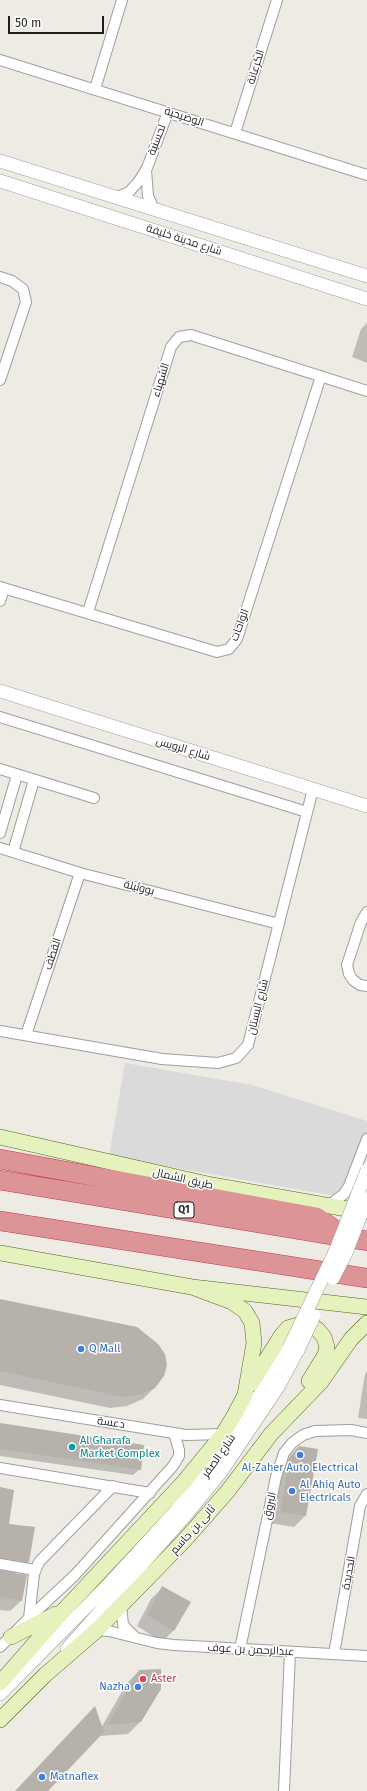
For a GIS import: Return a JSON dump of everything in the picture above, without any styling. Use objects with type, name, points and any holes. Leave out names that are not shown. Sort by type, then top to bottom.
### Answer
[{"type":"highway","points":[[0,1159],[316,1217],[331,1227],[338,1236]]},
{"type":"highway","name":"Q1","points":[[0,1180],[367,1241]]},
{"type":"highway","points":[[0,1221],[367,1278]]},
{"type":"main road","name":"طريق الشمال","points":[[0,1137],[212,1185],[367,1212]]},
{"type":"main road","points":[[0,1253],[192,1287],[367,1307]]},
{"type":"main road","points":[[192,1287],[232,1302],[245,1311],[252,1323],[254,1344],[245,1395]]},
{"type":"main road","name":"ثانى بن جاسم","points":[[0,1720],[45,1675],[97,1630],[174,1551],[227,1492],[271,1434],[320,1382],[351,1339],[367,1323]]},
{"type":"main road","points":[[0,1683],[64,1610],[163,1506],[223,1434],[281,1336],[288,1328],[298,1325],[308,1325],[318,1329],[324,1337],[327,1347],[325,1355],[271,1434]]},
{"type":"main road","points":[[11,1637],[64,1610]]},
{"type":"street","points":[[95,89],[122,0]]},
{"type":"street","name":"الكرعانة","points":[[235,133],[277,0]]},
{"type":"street","name":"الوضيحية","points":[[0,60],[367,175]]},
{"type":"street","name":"لحسنية","points":[[115,198],[129,192],[139,181],[146,168],[168,112]]},
{"type":"street","name":"شارع مدينة خليفة","points":[[0,161],[367,276]]},
{"type":"street","name":"لحسنية","points":[[146,168],[148,196],[154,209]]},
{"type":"street","name":"شارع مدينة خليفة","points":[[0,181],[367,300]]},
{"type":"street","points":[[0,277],[12,281],[23,289],[26,302],[0,380]]},
{"type":"street","name":"الشهباء","points":[[88,612],[171,347],[179,337],[191,335],[367,391]]},
{"type":"street","name":"الواحات","points":[[0,601],[2,588],[88,612],[217,652],[229,649],[237,639],[321,376]]},
{"type":"street","name":"شارع الرويس","points":[[0,691],[367,806]]},
{"type":"street","points":[[0,717],[308,812]]},
{"type":"street","points":[[0,769],[94,798]]},
{"type":"street","points":[[0,833],[17,775]]},
{"type":"street","points":[[13,852],[34,780]]},
{"type":"street","name":"شارع البستان","points":[[0,1031],[162,1059],[218,1063],[236,1058],[248,1045],[313,789]]},
{"type":"street","name":"بووثيلة","points":[[0,848],[80,873],[279,924]]},
{"type":"street","name":"القطف","points":[[26,1035],[80,873]]},
{"type":"street","points":[[367,912],[361,922],[347,965],[348,974],[353,980],[360,985],[367,986]]},
{"type":"street","points":[[367,1139],[359,1180],[367,1189]]},
{"type":"street","points":[[328,1206],[344,1194],[362,1170]]},
{"type":"street","name":"شارع الصقر","points":[[45,1675],[208,1489],[237,1449],[278,1387],[293,1349],[336,1252],[362,1170]]},
{"type":"street","name":"شارع الصقر","points":[[0,1694],[110,1584],[169,1520],[216,1460],[293,1349],[345,1255],[367,1199]]},
{"type":"street","name":"دعسة","points":[[0,1405],[195,1436],[223,1434]]},
{"type":"street","name":"البروق","points":[[240,1649],[276,1477],[284,1453],[292,1443],[315,1431],[351,1430],[367,1433]]},
{"type":"street","points":[[0,1647],[28,1618],[75,1575],[150,1493],[177,1461],[179,1450],[174,1433]]},
{"type":"street","points":[[0,1468],[150,1493]]},
{"type":"street","points":[[28,1618],[35,1570],[42,1557],[113,1486]]},
{"type":"street","name":"الجديدة","points":[[334,1654],[360,1506],[367,1494]]},
{"type":"street","points":[[0,1564],[35,1570]]},
{"type":"street","points":[[121,1605],[123,1625],[137,1638]]},
{"type":"street","name":"عبدالرحمن بن عوف","points":[[97,1630],[109,1631],[174,1645],[367,1656]]},
{"type":"street","points":[[284,1791],[290,1652]]},
{"type":"shaded area","points":[[125,1063],[252,1085],[367,1121],[367,1145],[354,1189],[335,1196],[109,1156]]},
{"type":"building","name":"Q Mall","points":[[0,1299],[137,1327],[158,1344],[165,1354],[167,1365],[164,1376],[155,1388],[139,1395],[122,1397],[0,1371]]},
{"type":"building","name":"Al Gharafa Market Complex","points":[[0,1423],[144,1445],[141,1470],[0,1449]]},
{"type":"building","points":[[299,1446],[318,1449],[306,1516],[280,1512],[290,1456]]},
{"type":"building","points":[[0,1487],[14,1490],[9,1524],[35,1527],[29,1562],[0,1558]]},
{"type":"building","points":[[0,1571],[27,1575],[22,1601],[0,1597]]},
{"type":"building","points":[[162,1586],[191,1602],[174,1631],[147,1615]]},
{"type":"building","points":[[161,1669],[161,1689],[141,1722],[107,1725],[139,1670]]},
{"type":"building","points":[[95,1706],[104,1732],[48,1791],[15,1791]]},
{"type":"place","name":"Q Mall","points":[[81,1349]]},
{"type":"place","name":"Al Gharafa Market Complex","points":[[72,1447]]},
{"type":"place","name":"Al-Zaher Auto Electrical","points":[[300,1455]]},
{"type":"place","name":"Al Ahiq Auto Electricals","points":[[292,1491]]},
{"type":"place","name":"Aster","points":[[143,1679]]},
{"type":"place","name":"Nazha","points":[[138,1687]]},
{"type":"place","name":"Matnaflex","points":[[42,1777]]}]
